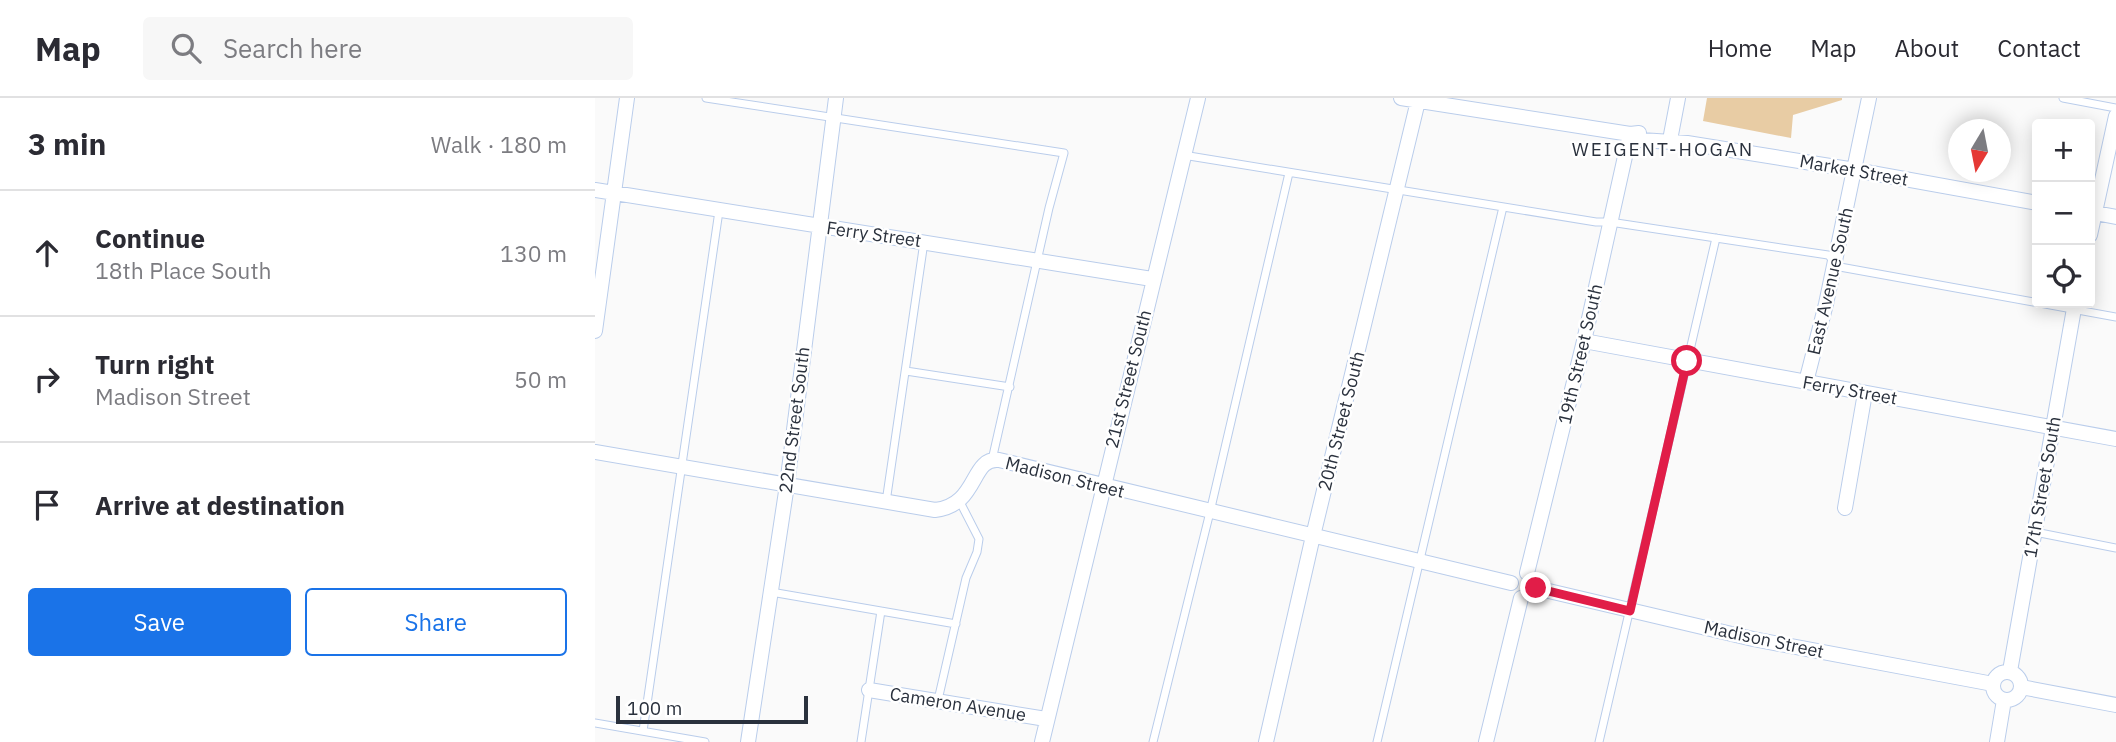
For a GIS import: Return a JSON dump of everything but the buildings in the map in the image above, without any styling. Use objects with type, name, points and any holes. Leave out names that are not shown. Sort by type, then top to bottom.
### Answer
[{"type":"street","points":[[595,331],[627,98]]},
{"type":"street","name":"22nd Street South","points":[[748,742],[787,485],[836,98]]},
{"type":"street","name":"21st Street South","points":[[1041,742],[1198,98]]},
{"type":"street","name":"Market Street","points":[[1401,98],[1446,101],[1630,134],[1641,140],[1670,140],[2032,202]]},
{"type":"street","points":[[1670,140],[1678,98]]},
{"type":"street","name":"East Avenue South","points":[[1806,382],[1869,98]]},
{"type":"street","name":"20th Street South","points":[[1266,742],[1418,101]]},
{"type":"street","points":[[2095,201],[2116,116]]},
{"type":"street","name":"19th Street South","points":[[1527,573],[1584,341],[1630,134]]},
{"type":"street","name":"Ferry Street","points":[[595,190],[1152,279]]},
{"type":"street","points":[[2095,214],[2116,217]]},
{"type":"street","name":"17th Street South","points":[[2010,671],[2074,308]]},
{"type":"street","name":"Ferry Street","points":[[1584,341],[2116,439]]},
{"type":"street","points":[[1845,508],[1865,393]]},
{"type":"street","points":[[595,452],[935,510],[949,508],[960,502]]},
{"type":"street","name":"Madison Street","points":[[960,502],[983,465],[992,460],[1511,583]]},
{"type":"street","points":[[1527,573],[1535,581],[1536,588],[1529,597],[1521,598],[1514,594],[1511,583],[1519,574],[1527,573]]},
{"type":"street","name":"Madison Street","points":[[1536,588],[1753,639],[1993,684]]},
{"type":"street","points":[[1486,742],[1521,598]]},
{"type":"street","points":[[2010,671],[2018,676],[2021,687],[2018,696],[2004,700],[1994,692],[1993,684],[1997,676],[2010,671]]},
{"type":"street","points":[[2021,687],[2116,705]]},
{"type":"street","name":"Cameron Avenue","points":[[869,690],[1047,719]]},
{"type":"street","points":[[1997,742],[2004,700]]},
{"type":"lane","points":[[706,98],[1064,153],[992,460]]},
{"type":"lane","points":[[2063,98],[2116,108]]},
{"type":"lane","points":[[1183,155],[1596,222],[1828,255],[1840,267],[2032,299]]},
{"type":"lane","points":[[1153,742],[1289,173]]},
{"type":"lane","points":[[1377,742],[1503,207]]},
{"type":"lane","points":[[643,731],[719,211]]},
{"type":"lane","points":[[1599,742],[1716,238]]},
{"type":"lane","points":[[886,502],[924,242]]},
{"type":"lane","points":[[2082,308],[2116,317]]},
{"type":"lane","points":[[906,371],[1010,387]]},
{"type":"lane","points":[[938,701],[966,578],[977,552],[979,539],[960,502]]},
{"type":"lane","points":[[2034,532],[2116,548]]},
{"type":"lane","points":[[771,592],[956,624]]},
{"type":"lane","points":[[861,742],[881,611]]},
{"type":"lane","points":[[595,723],[705,742]]},
{"type":"shaded area","points":[[1707,98],[1842,100],[1793,115],[1791,138],[1703,121]]},
{"type":"district","name":"WEIGENT-HOGAN","points":[[1663,149]]},
{"type":"route","points":[[1536,588],[1630,611],[1687,361]]}]
